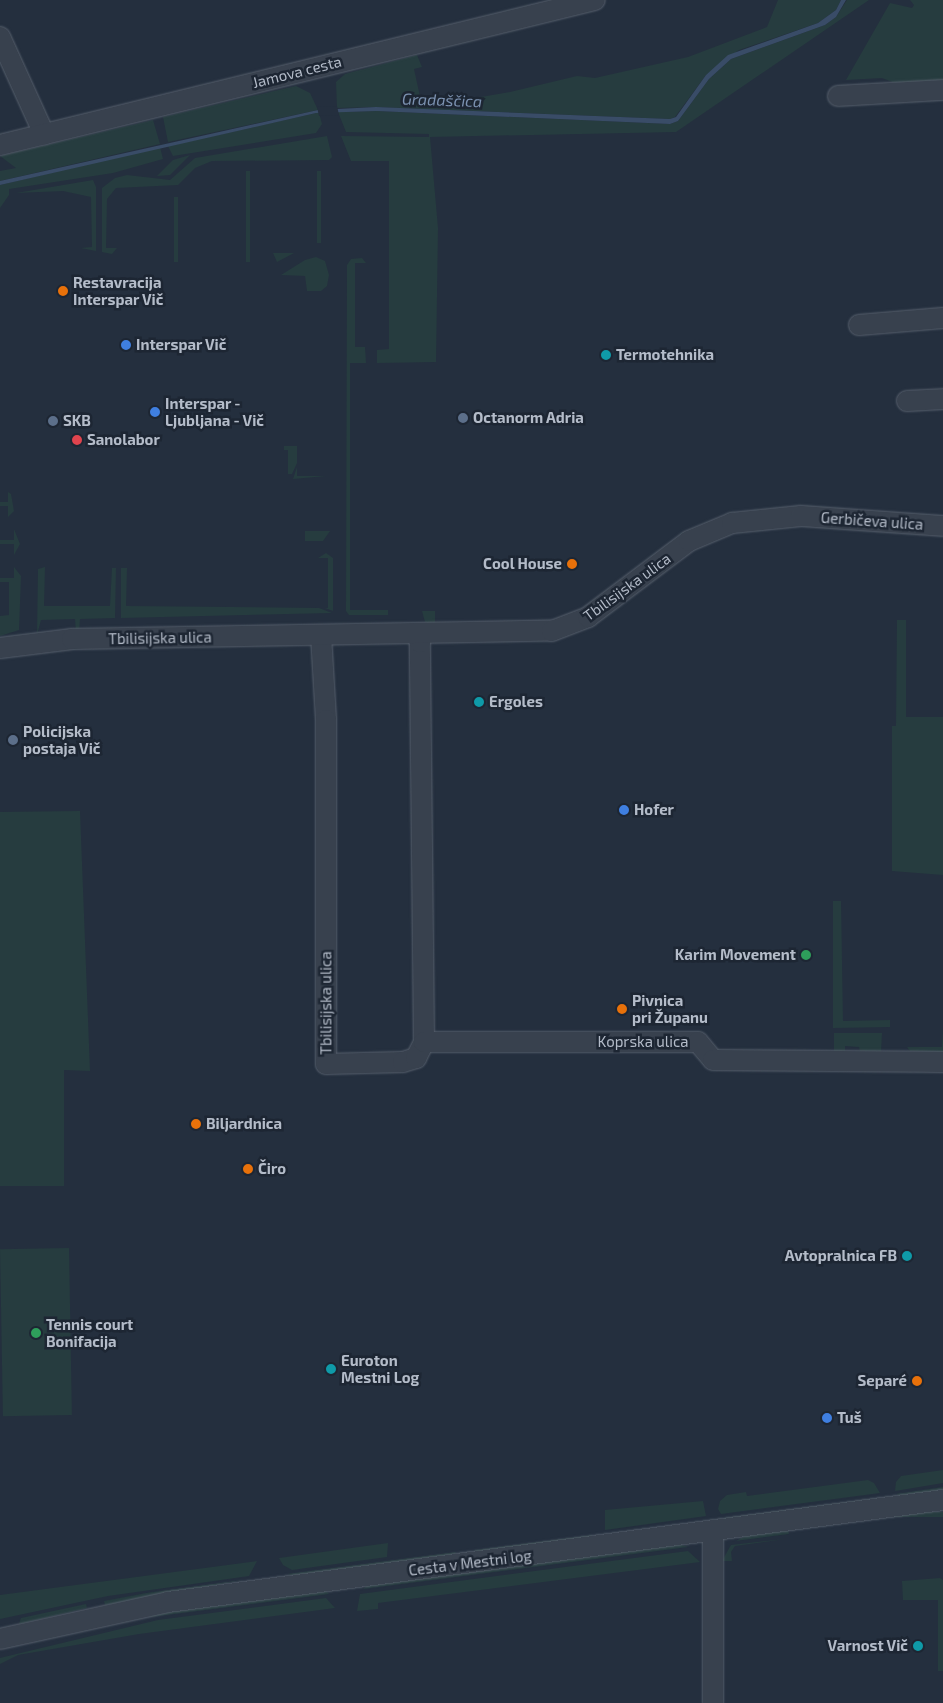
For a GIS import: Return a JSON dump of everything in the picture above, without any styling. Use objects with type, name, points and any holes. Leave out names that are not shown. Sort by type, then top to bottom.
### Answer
[{"type":"street","name":"Jamova cesta","points":[[0,145],[595,0]]},
{"type":"street","points":[[0,37],[44,134]]},
{"type":"street","points":[[838,96],[943,90]]},
{"type":"street","points":[[859,325],[943,318]]},
{"type":"street","points":[[907,401],[943,399]]},
{"type":"street","name":"Gerbičeva ulica","points":[[801,516],[943,526]]},
{"type":"street","name":"Tbilisijska ulica","points":[[0,648],[72,639],[532,633],[565,628],[616,597],[689,541],[732,523],[801,516]]},
{"type":"street","points":[[416,634],[420,642],[424,1042]]},
{"type":"street","name":"Tbilisijska ulica","points":[[321,635],[326,720],[326,1064],[403,1062],[416,1058],[424,1042]]},
{"type":"street","name":"Koprska ulica","points":[[424,1042],[698,1042],[714,1060],[943,1062]]},
{"type":"street","name":"Cesta v Mestni log","points":[[0,1640],[168,1602],[713,1532],[943,1500]]},
{"type":"street","points":[[713,1532],[713,1703]]},
{"type":"green space","points":[[778,0],[841,0],[836,10],[818,23],[739,50],[706,75],[675,117],[670,119],[376,107],[337,108],[336,82],[345,74],[417,55],[422,67],[414,69],[421,101],[434,105],[510,92],[577,76],[595,78],[688,57],[767,27]]},
{"type":"green space","points":[[847,0],[869,0],[676,132],[430,137],[438,228],[436,362],[377,363],[377,350],[389,349],[389,161],[351,161],[341,136],[429,137],[429,134],[346,132],[338,112],[377,111],[670,124],[678,121],[709,79],[731,59],[825,25],[836,17]]},
{"type":"green space","points":[[910,0],[943,0],[943,80],[895,83],[882,78],[846,80],[890,3],[912,8],[914,5]]},
{"type":"green space","points":[[296,86],[310,93],[318,110],[168,142],[163,117]]},
{"type":"green space","points":[[319,113],[322,124],[316,133],[173,156],[168,146]]},
{"type":"green space","points":[[153,120],[160,144],[0,181],[0,171],[16,168],[0,156]]},
{"type":"green space","points":[[327,136],[332,157],[329,160],[212,161],[195,168],[178,185],[116,188],[107,199],[106,248],[117,248],[112,254],[102,252],[102,188],[115,178],[127,175],[170,180],[195,158]]},
{"type":"green space","points":[[160,147],[163,159],[113,173],[9,189],[9,195],[0,208],[0,185]]},
{"type":"green space","points":[[190,155],[170,175],[157,176],[173,160]]},
{"type":"green space","points":[[246,171],[250,171],[250,262],[246,262]]},
{"type":"green space","points":[[317,171],[321,171],[321,243],[317,243]]},
{"type":"green space","points":[[93,180],[96,187],[96,251],[81,248],[92,247],[91,197],[63,191],[16,193]]},
{"type":"green space","points":[[174,197],[178,197],[178,262],[174,262]]},
{"type":"green space","points":[[273,253],[294,253],[277,262]]},
{"type":"green space","points":[[316,257],[325,261],[329,275],[327,286],[321,291],[307,291],[305,276],[281,275],[305,260]]},
{"type":"green space","points":[[362,258],[366,263],[355,263],[355,347],[365,347],[366,363],[350,363],[350,610],[388,610],[388,615],[349,615],[346,611],[347,265],[351,259]]},
{"type":"green space","points":[[284,446],[297,446],[297,463],[292,474],[288,474],[288,450],[284,450]]},
{"type":"green space","points":[[297,467],[297,476],[326,476],[293,479]]},
{"type":"green space","points":[[8,492],[11,494],[14,511],[8,517],[8,506],[0,506],[0,502],[8,502]]},
{"type":"green space","points":[[14,529],[20,544],[14,555],[14,544],[0,544],[0,540],[14,540]]},
{"type":"green space","points":[[305,531],[330,531],[323,541],[305,541]]},
{"type":"green space","points":[[326,553],[333,558],[333,611],[325,608],[328,608],[328,558],[318,558]]},
{"type":"green space","points":[[14,567],[21,576],[19,630],[0,636],[0,616],[9,615],[9,582],[0,582],[0,578],[14,578]]},
{"type":"green space","points":[[45,567],[44,606],[110,606],[112,568],[116,568],[115,618],[80,619],[79,632],[76,632],[75,619],[41,620],[37,635],[38,569]]},
{"type":"green space","points":[[121,568],[127,568],[126,606],[319,608],[332,613],[121,618]]},
{"type":"green space","points":[[422,611],[435,611],[435,626],[425,622]]},
{"type":"green space","points":[[897,620],[906,620],[906,717],[943,717],[943,875],[892,871],[892,726],[896,726]]},
{"type":"green space","points":[[80,811],[90,1071],[64,1070],[64,1186],[0,1186],[0,812]]},
{"type":"green space","points":[[833,901],[841,901],[843,1021],[890,1020],[890,1027],[833,1028]]},
{"type":"green space","points":[[943,1030],[943,1052],[910,1051],[907,1047],[942,1047]]},
{"type":"green space","points":[[834,1033],[882,1033],[881,1052],[860,1052],[859,1047],[845,1046],[845,1052],[834,1051]]},
{"type":"green space","name":"Tennis court Bonifacija","points":[[69,1248],[72,1415],[3,1416],[0,1249]]},
{"type":"green space","points":[[943,1470],[943,1483],[895,1491],[896,1482],[901,1476]]},
{"type":"green space","points":[[868,1480],[874,1483],[880,1493],[721,1514],[718,1509],[720,1501],[727,1495],[746,1492],[747,1496]]},
{"type":"green space","points":[[943,1487],[943,1491],[902,1497],[896,1494]]},
{"type":"green space","points":[[878,1498],[874,1502],[725,1520],[723,1518]]},
{"type":"green space","points":[[703,1501],[706,1516],[605,1530],[605,1510]]},
{"type":"green space","points":[[805,1512],[943,1512],[943,1517],[805,1517]]},
{"type":"green space","points":[[788,1529],[789,1534],[736,1541],[747,1535]]},
{"type":"green space","points":[[592,1535],[590,1538],[479,1553],[474,1550]]},
{"type":"green space","points":[[785,1539],[735,1546],[731,1552],[732,1561],[722,1561],[731,1545]]},
{"type":"green space","points":[[388,1543],[387,1557],[292,1570],[283,1565],[279,1558]]},
{"type":"green space","points":[[680,1544],[688,1547],[363,1589],[368,1585]]},
{"type":"green space","points":[[688,1551],[700,1562],[378,1603],[378,1609],[357,1611],[360,1594]]},
{"type":"green space","points":[[456,1552],[453,1556],[294,1576],[287,1574]]},
{"type":"green space","points":[[257,1561],[249,1576],[108,1596],[0,1619],[0,1595]]},
{"type":"green space","points":[[940,1578],[943,1580],[943,1671],[938,1671],[938,1600],[903,1600],[902,1581]]},
{"type":"green space","points":[[243,1580],[105,1605],[104,1601],[146,1593]]},
{"type":"green space","points":[[326,1591],[329,1594],[151,1617],[148,1615]]},
{"type":"green space","points":[[326,1598],[335,1608],[139,1634],[18,1655],[0,1664],[0,1658],[158,1620]]},
{"type":"green space","points":[[86,1604],[87,1608],[19,1624],[21,1618]]},
{"type":"water","name":"Gradaščica","points":[[841,0],[846,0],[836,17],[825,25],[731,59],[709,79],[678,121],[670,124],[377,111],[316,113],[0,185],[0,181],[318,110],[376,107],[670,119],[676,117],[706,75],[728,55],[818,23],[836,10]]},
{"type":"pier","points":[[337,106],[339,115],[319,116],[317,107]]},
{"type":"place","name":"Restavracija Interspar Vič","points":[[63,291]]},
{"type":"place","name":"Interspar Vič","points":[[126,345]]},
{"type":"place","name":"Termotehnika","points":[[606,355]]},
{"type":"place","name":"Interspar - Ljubljana - Vič","points":[[155,412]]},
{"type":"place","name":"Octanorm Adria","points":[[463,418]]},
{"type":"place","name":"SKB","points":[[53,421]]},
{"type":"place","name":"Sanolabor","points":[[77,440]]},
{"type":"place","name":"Cool House","points":[[572,564]]},
{"type":"place","name":"Ergoles","points":[[479,702]]},
{"type":"place","name":"Policijska postaja Vič","points":[[13,740]]},
{"type":"place","name":"Hofer","points":[[624,810]]},
{"type":"place","name":"Karim Movement","points":[[806,955]]},
{"type":"place","name":"Pivnica pri Županu","points":[[622,1009]]},
{"type":"place","name":"Biljardnica","points":[[196,1124]]},
{"type":"place","name":"Čiro","points":[[248,1169]]},
{"type":"place","name":"Avtopralnica FB","points":[[907,1256]]},
{"type":"place","name":"Tennis court Bonifacija","points":[[36,1333]]},
{"type":"place","name":"Euroton Mestni Log","points":[[331,1369]]},
{"type":"place","name":"Separé","points":[[917,1381]]},
{"type":"place","name":"Tuš","points":[[827,1418]]},
{"type":"place","name":"Varnost Vič","points":[[918,1646]]}]
